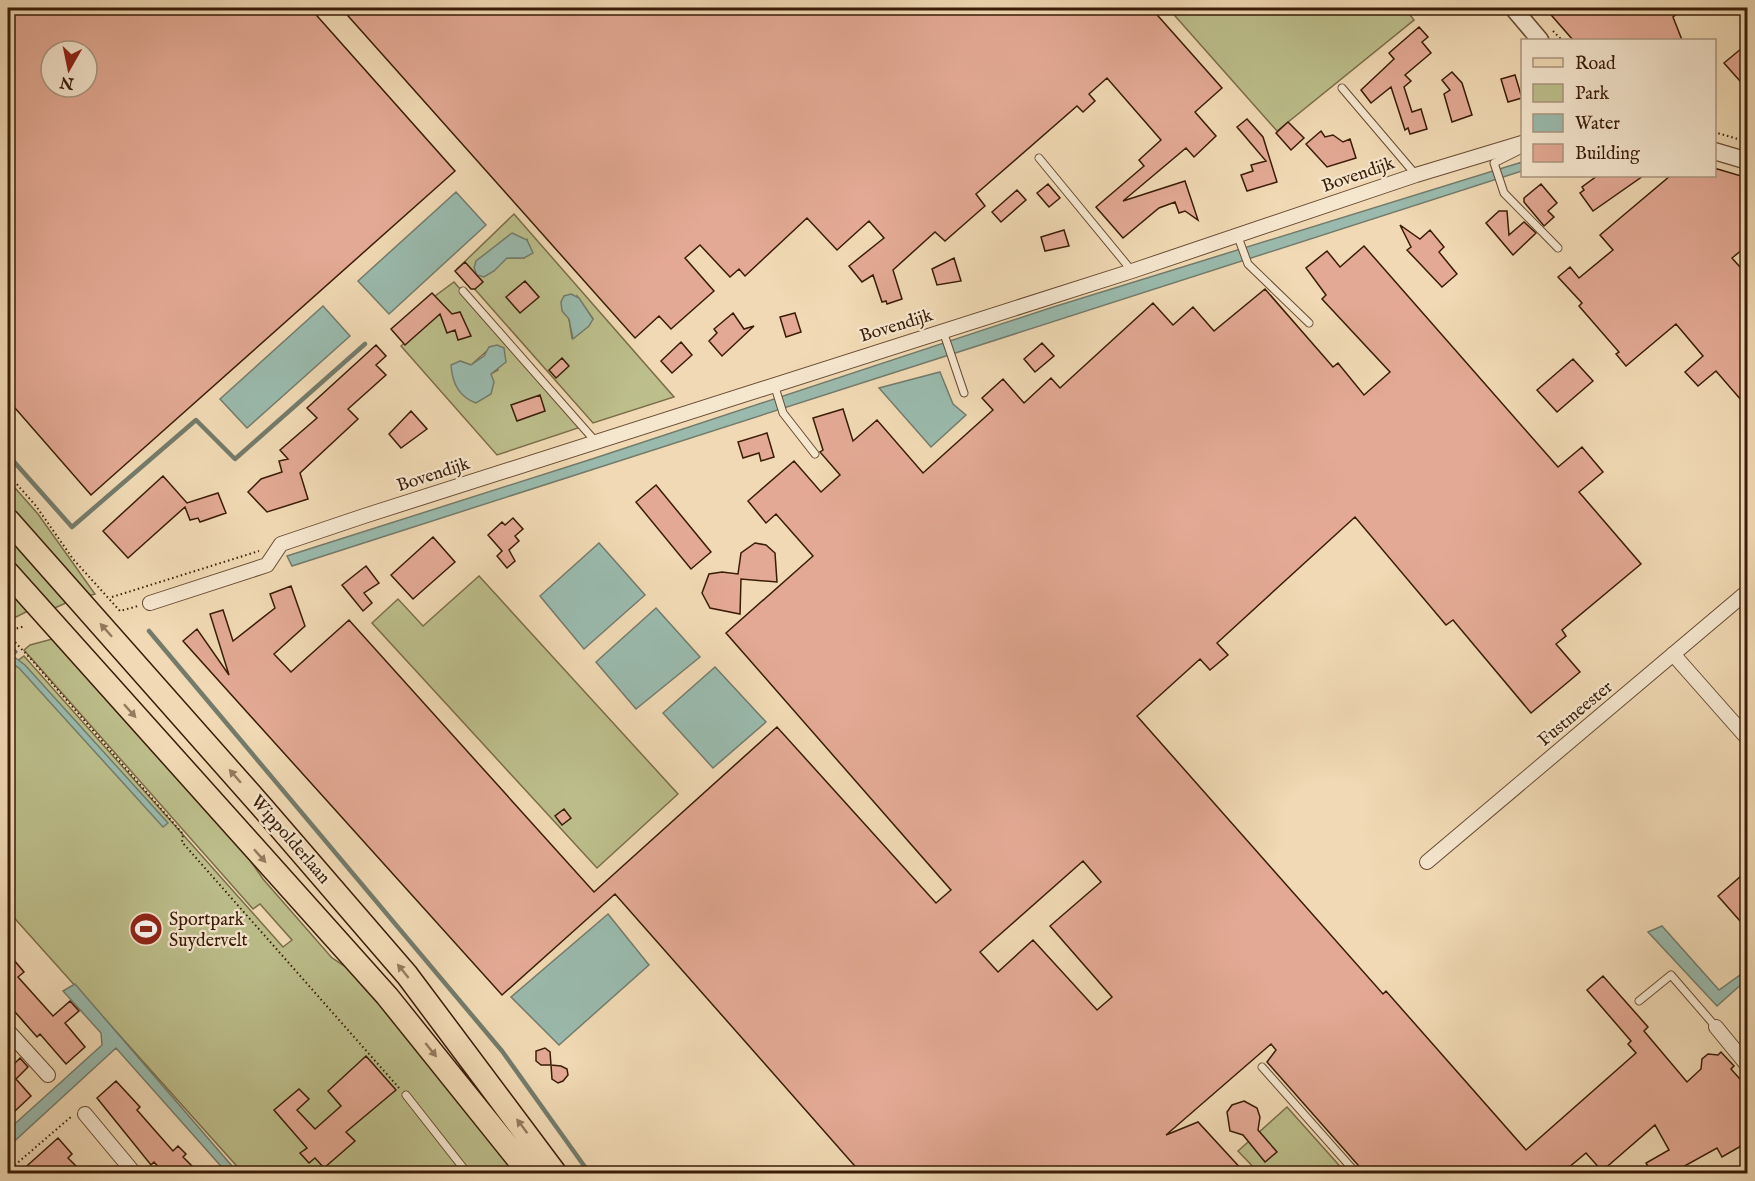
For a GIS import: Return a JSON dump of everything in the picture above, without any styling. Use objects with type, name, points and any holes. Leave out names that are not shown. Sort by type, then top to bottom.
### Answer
[{"type":"main road","name":"Wippolderlaan","points":[[8,520],[407,975],[556,1173]]},
{"type":"main road","name":"Wippolderlaan","points":[[8,573],[387,996],[530,1173]]},
{"type":"street","points":[[1513,8],[1547,36]]},
{"type":"street","name":"Bovendijk","points":[[281,544],[596,442],[775,389],[944,335],[1132,271],[1239,240],[1416,176],[1521,143]]},
{"type":"street","points":[[1716,152],[1748,161]]},
{"type":"street","points":[[150,603],[267,565],[281,544]]},
{"type":"street","name":"Fustmeester","points":[[1427,862],[1748,591]]},
{"type":"street","points":[[1673,654],[1748,739]]},
{"type":"street","points":[[1716,1027],[1748,1066]]},
{"type":"street","points":[[8,1031],[48,1075]]},
{"type":"street","points":[[85,1114],[135,1173]]},
{"type":"lane","points":[[1342,88],[1416,176]]},
{"type":"lane","points":[[1521,150],[1494,163],[1499,182],[1504,193],[1558,248]]},
{"type":"lane","points":[[1039,158],[1132,271]]},
{"type":"lane","points":[[1239,240],[1248,264],[1308,323]]},
{"type":"lane","points":[[463,291],[596,442]]},
{"type":"lane","points":[[944,335],[964,393]]},
{"type":"lane","points":[[775,389],[783,413],[815,454]]},
{"type":"lane","points":[[1639,1001],[1671,975],[1716,1027]]},
{"type":"lane","points":[[1262,1067],[1357,1173]]},
{"type":"lane","points":[[406,1095],[468,1173]]},
{"type":"path","points":[[1716,133],[1748,142]]},
{"type":"path","points":[[8,474],[36,506],[73,559],[120,611],[150,603]]},
{"type":"path","points":[[112,597],[281,544]]},
{"type":"path","points":[[8,631],[25,626]]},
{"type":"path","points":[[8,641],[12,639],[30,658],[183,834],[182,842],[406,1095]]},
{"type":"path","points":[[8,1171],[75,1113],[85,1114]]},
{"type":"path","points":[[8,1161],[12,1167]]},
{"type":"green space","points":[[1168,8],[1405,8],[1414,20],[1277,131]]},
{"type":"green space","points":[[514,214],[674,397],[593,423],[457,269]],"holes":[[[527,240],[524,258],[507,258]],[[577,296],[593,319],[572,338],[569,319]]]},
{"type":"green space","points":[[454,282],[581,427],[497,455],[401,346],[440,312],[435,296]],"holes":[[[488,350],[498,370],[491,374],[460,361],[471,365]]]},
{"type":"green space","points":[[8,480],[38,514],[95,594],[88,596],[8,507]]},
{"type":"green space","points":[[8,537],[66,603],[50,610],[8,563]]},
{"type":"green space","points":[[479,576],[678,794],[597,868],[372,623],[398,599],[423,626]]},
{"type":"green space","points":[[8,588],[28,611],[8,621]]},
{"type":"green space","name":"Sportpark Suydervelt","points":[[52,639],[243,850],[263,879],[332,958],[346,967],[445,1080],[518,1173],[243,1173],[8,911],[8,662],[13,664],[24,656],[283,947],[292,940],[260,904],[253,909],[24,650],[30,645]]},
{"type":"green space","points":[[1287,1107],[1346,1173],[1259,1173],[1238,1151]]},
{"type":"water","points":[[1521,162],[1521,171],[292,566],[287,556],[592,459],[1050,308]]},
{"type":"water","points":[[456,192],[486,225],[389,314],[358,281]]},
{"type":"water","points":[[512,233],[527,240],[533,253],[524,258],[507,258],[484,277],[477,275],[474,268],[476,261]]},
{"type":"water","points":[[571,294],[579,298],[593,319],[589,326],[573,339],[569,319],[562,311],[561,302],[564,296]]},
{"type":"water","points":[[323,306],[350,336],[247,428],[220,399]]},
{"type":"water","points":[[497,345],[504,348],[506,362],[491,374],[494,382],[491,394],[476,403],[465,397],[457,388],[451,365],[460,361],[471,365],[484,356],[489,347]]},
{"type":"water","points":[[940,372],[953,404],[966,415],[931,447],[879,388]]},
{"type":"water","points":[[599,543],[645,595],[584,649],[540,596]]},
{"type":"water","points":[[656,608],[700,657],[636,709],[596,662]]},
{"type":"water","points":[[8,647],[13,647],[17,652],[13,656],[25,665],[168,823],[163,827],[19,668],[8,661]]},
{"type":"water","points":[[715,667],[766,722],[713,768],[663,713]]},
{"type":"water","points":[[608,914],[649,965],[559,1045],[511,997]]},
{"type":"water","points":[[1662,926],[1719,990],[1747,970],[1747,982],[1744,982],[1717,1006],[1648,932]]},
{"type":"water","points":[[75,984],[238,1173],[227,1173],[116,1048],[8,1147],[8,1130],[102,1045],[101,1033],[63,991]]},
{"type":"building","points":[[8,8],[310,8],[455,171],[91,495],[8,400]]},
{"type":"building","points":[[341,8],[1151,8],[1222,88],[1195,112],[1216,136],[1194,157],[1186,148],[1123,201],[1185,181],[1198,220],[1185,211],[1179,213],[1175,202],[1159,208],[1123,238],[1096,207],[1144,166],[1139,160],[1161,140],[1107,78],[1089,94],[1095,101],[1083,112],[1077,106],[976,194],[985,206],[945,241],[935,232],[893,270],[902,299],[887,304],[886,301],[882,302],[873,275],[862,282],[849,266],[884,238],[869,221],[837,250],[807,218],[745,276],[739,269],[730,277],[700,245],[685,258],[714,291],[671,329],[659,316],[635,338]]},
{"type":"building","points":[[1545,8],[1684,8],[1673,17],[1682,39],[1572,39]]},
{"type":"building","points":[[1419,27],[1428,37],[1422,42],[1431,53],[1405,75],[1411,81],[1404,87],[1412,112],[1421,109],[1427,129],[1410,134],[1408,128],[1405,130],[1391,87],[1371,103],[1361,90],[1394,59],[1389,53]]},
{"type":"building","points":[[1748,43],[1748,90],[1724,63]]},
{"type":"building","points":[[1452,72],[1462,83],[1472,115],[1452,122],[1444,94],[1450,90],[1442,80]]},
{"type":"building","points":[[1515,75],[1521,98],[1508,102],[1501,79]]},
{"type":"building","points":[[1247,119],[1263,137],[1277,182],[1247,191],[1241,175],[1253,171],[1251,165],[1266,161],[1237,127]]},
{"type":"building","points":[[1288,122],[1304,138],[1291,150],[1276,133]]},
{"type":"building","points":[[1321,131],[1325,137],[1333,135],[1343,142],[1350,139],[1356,158],[1327,167],[1306,144]]},
{"type":"building","points":[[1716,169],[1748,178],[1748,245],[1732,258],[1748,276],[1748,408],[1716,371],[1698,386],[1685,372],[1703,356],[1676,324],[1626,366],[1616,354],[1619,352],[1579,306],[1582,303],[1558,277],[1570,267],[1579,278],[1613,250],[1600,235],[1669,177],[1716,177]]},
{"type":"building","points":[[1596,177],[1642,177],[1593,211],[1580,193],[1584,190],[1582,187]]},
{"type":"building","points":[[1048,184],[1060,198],[1049,207],[1037,193]]},
{"type":"building","points":[[1541,184],[1557,203],[1548,211],[1554,217],[1544,226],[1524,202],[1524,198]]},
{"type":"building","points":[[1017,190],[1026,200],[1001,222],[992,212]]},
{"type":"building","points":[[1499,211],[1507,211],[1509,235],[1524,222],[1536,233],[1513,255],[1486,223]]},
{"type":"building","points":[[1400,225],[1420,239],[1430,230],[1444,247],[1439,252],[1457,274],[1442,287],[1407,250],[1411,247]]},
{"type":"building","points":[[1064,230],[1069,246],[1045,251],[1041,237]]},
{"type":"building","points":[[1364,246],[1558,467],[1582,447],[1603,472],[1579,492],[1641,564],[1562,630],[1566,636],[1556,644],[1580,672],[1531,713],[1453,620],[1446,625],[1355,517],[1217,643],[1228,655],[1210,670],[1200,659],[1137,716],[1383,994],[1386,991],[1526,1150],[1636,1053],[1628,1044],[1631,1041],[1587,990],[1603,976],[1648,1027],[1644,1031],[1687,1082],[1701,1069],[1702,1059],[1708,1054],[1718,1055],[1721,1052],[1734,1066],[1731,1069],[1748,1088],[1748,1142],[1722,1157],[1717,1148],[1679,1169],[1681,1173],[1652,1173],[1646,1163],[1669,1150],[1655,1125],[1602,1171],[1586,1153],[1562,1173],[1365,1173],[1267,1062],[1276,1050],[1271,1044],[1166,1135],[1198,1122],[1245,1173],[861,1173],[615,894],[502,995],[183,641],[197,629],[229,675],[210,614],[223,610],[233,641],[275,608],[270,594],[291,586],[305,626],[274,654],[291,672],[349,620],[594,892],[777,727],[936,903],[951,890],[726,633],[813,556],[776,514],[766,523],[748,501],[794,461],[821,492],[840,475],[820,452],[823,450],[813,418],[843,409],[853,441],[877,420],[923,473],[993,410],[982,398],[1003,379],[1024,403],[1051,378],[1060,388],[1153,303],[1173,325],[1193,307],[1214,331],[1265,289],[1333,367],[1338,363],[1364,395],[1390,372],[1322,299],[1326,295],[1306,268],[1327,251],[1340,267]],"holes":[[[1083,861],[1101,882],[1050,926],[1112,997],[1097,1010],[1033,940],[998,972],[980,952]]]},
{"type":"building","points":[[954,258],[961,281],[937,285],[932,269]]},
{"type":"building","points":[[465,262],[483,282],[475,289],[471,289],[455,271]]},
{"type":"building","points":[[525,281],[539,297],[520,313],[506,297]]},
{"type":"building","points":[[432,293],[452,314],[460,312],[471,336],[458,340],[455,330],[447,333],[440,314],[405,345],[391,329]]},
{"type":"building","points":[[733,313],[744,329],[754,326],[722,356],[709,341],[717,333],[714,329]]},
{"type":"building","points":[[795,313],[801,332],[786,337],[780,317]]},
{"type":"building","points":[[681,342],[692,355],[672,373],[661,361]]},
{"type":"building","points":[[1042,343],[1054,356],[1035,372],[1024,359]]},
{"type":"building","points":[[376,345],[386,356],[376,365],[386,375],[348,409],[358,419],[300,473],[308,499],[267,512],[248,492],[261,479],[282,472],[279,461],[288,459],[280,450],[317,418],[307,408]]},
{"type":"building","points":[[562,358],[569,366],[556,378],[549,370]]},
{"type":"building","points":[[1573,359],[1593,381],[1557,412],[1537,390]]},
{"type":"building","points":[[540,395],[545,411],[517,421],[511,405]]},
{"type":"building","points":[[411,411],[427,429],[401,448],[389,434]]},
{"type":"building","points":[[767,433],[774,457],[761,461],[759,453],[743,458],[738,442]]},
{"type":"building","points":[[163,476],[187,503],[218,493],[226,513],[200,522],[198,518],[190,520],[185,507],[128,558],[103,531]]},
{"type":"building","points":[[656,485],[711,552],[691,569],[636,502]]},
{"type":"building","points":[[513,518],[523,529],[515,536],[519,541],[509,550],[515,561],[507,568],[497,556],[502,551],[488,535],[502,522],[505,525]]},
{"type":"building","points":[[433,537],[455,562],[413,599],[391,575]]},
{"type":"building","points":[[755,543],[766,545],[775,553],[777,582],[741,579],[740,614],[710,608],[702,593],[709,574],[722,572],[738,574],[741,553]]},
{"type":"building","points":[[366,566],[379,583],[364,593],[372,603],[363,611],[342,585]]},
{"type":"building","points":[[564,809],[571,818],[562,825],[555,816]]},
{"type":"building","points":[[1748,870],[1748,930],[1718,896]]},
{"type":"building","points":[[8,953],[24,972],[18,977],[53,1016],[70,1001],[79,1011],[65,1023],[85,1047],[66,1064],[40,1034],[37,1037],[8,1004]]},
{"type":"building","points":[[545,1048],[550,1052],[551,1065],[541,1065],[536,1061],[536,1051]]},
{"type":"building","points":[[366,1056],[396,1090],[346,1132],[355,1141],[324,1168],[315,1158],[309,1163],[300,1153],[307,1148],[274,1110],[299,1089],[309,1099],[297,1110],[315,1129],[341,1106],[328,1091]]},
{"type":"building","points":[[20,1058],[28,1067],[16,1079],[31,1096],[15,1111],[8,1102],[8,1070]]},
{"type":"building","points":[[551,1065],[567,1069],[568,1075],[563,1081],[558,1083],[552,1079]]},
{"type":"building","points":[[116,1081],[140,1107],[137,1110],[173,1151],[178,1146],[186,1154],[183,1157],[199,1173],[164,1173],[154,1162],[151,1165],[97,1098]]},
{"type":"building","points":[[1244,1101],[1257,1108],[1260,1117],[1258,1130],[1277,1152],[1265,1162],[1243,1135],[1230,1131],[1227,1112],[1232,1105]]},
{"type":"building","points":[[58,1138],[72,1154],[68,1158],[83,1173],[19,1173]]},
{"type":"waterway","points":[[8,455],[72,527],[196,420],[235,459],[365,344]]},
{"type":"waterway","points":[[149,631],[502,1051],[590,1174]]},
{"type":"place","name":"Sportpark Suydervelt","points":[[146,929]]}]
